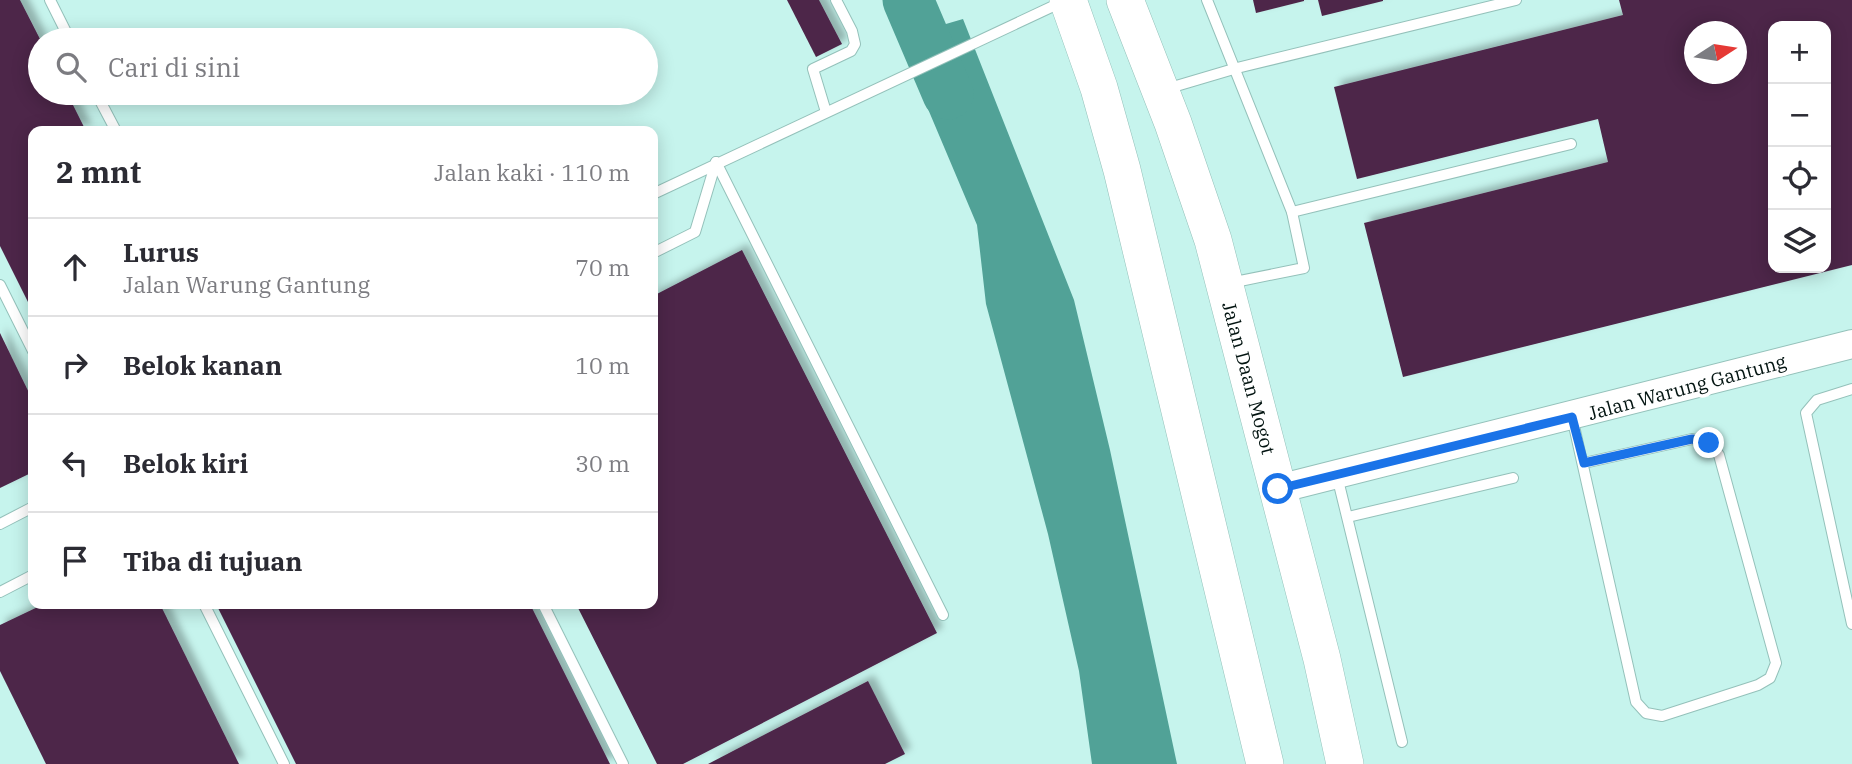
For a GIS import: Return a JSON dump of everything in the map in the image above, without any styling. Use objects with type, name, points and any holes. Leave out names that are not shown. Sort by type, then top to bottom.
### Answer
[{"type":"highway","points":[[1067,0],[1099,88],[1122,170],[1265,764]]},
{"type":"highway","name":"Jalan Daan Mogot","points":[[1125,0],[1161,91],[1213,240],[1322,659],[1345,764]]},
{"type":"street","name":"Jalan Warung Gantung","points":[[1278,489],[1572,417],[1852,344]]},
{"type":"lane","points":[[50,0],[64,28]]},
{"type":"lane","points":[[826,112],[813,69],[850,51],[855,44],[852,31],[836,0]]},
{"type":"lane","points":[[658,191],[1067,0]]},
{"type":"lane","points":[[1207,0],[1237,68],[1292,212],[1304,268],[1225,284]]},
{"type":"lane","points":[[1161,91],[1237,68],[1516,0]]},
{"type":"lane","points":[[102,105],[113,126]]},
{"type":"lane","points":[[1292,212],[1571,144]]},
{"type":"lane","points":[[658,251],[695,232],[716,162]]},
{"type":"lane","points":[[716,162],[943,615]]},
{"type":"lane","points":[[0,285],[28,341]]},
{"type":"lane","points":[[1852,388],[1817,400],[1806,413],[1852,624]]},
{"type":"lane","points":[[1572,417],[1636,702],[1646,713],[1662,716],[1758,685],[1770,678],[1776,663],[1719,455],[1709,443],[1692,439],[1584,463]]},
{"type":"lane","points":[[1337,476],[1402,742]]},
{"type":"lane","points":[[1348,517],[1513,478]]},
{"type":"lane","points":[[0,524],[28,510]]},
{"type":"lane","points":[[0,592],[28,578]]},
{"type":"lane","points":[[206,609],[284,764]]},
{"type":"lane","points":[[546,609],[624,764]]},
{"type":"shaded area","points":[[963,19],[1074,300],[1110,450],[1177,764],[1092,764],[1079,671],[1048,534],[986,304],[977,225],[898,38]]},
{"type":"building","points":[[0,0],[20,0],[34,28],[28,28],[28,105],[73,105],[84,126],[28,126],[28,302],[0,246]]},
{"type":"building","points":[[787,0],[819,0],[842,44],[816,57]]},
{"type":"building","points":[[1253,0],[1304,0],[1304,1],[1256,13]]},
{"type":"building","points":[[1318,0],[1383,0],[1383,1],[1322,16]]},
{"type":"building","points":[[1619,0],[1852,0],[1852,265],[1831,270],[1831,21],[1768,21],[1768,273],[1820,273],[1403,377],[1364,223],[1608,162],[1598,119],[1357,179],[1334,87],[1623,15]]},
{"type":"building","points":[[742,250],[937,633],[683,764],[657,764],[579,609],[658,609],[658,293]]},
{"type":"building","points":[[0,333],[28,391],[28,474],[0,488]]},
{"type":"building","points":[[34,609],[162,609],[239,764],[46,764],[0,671],[0,625]]},
{"type":"building","points":[[218,609],[532,609],[610,764],[296,764]]},
{"type":"building","points":[[868,681],[905,754],[885,764],[708,764]]},
{"type":"waterway","points":[[908,0],[948,94]]},
{"type":"route","points":[[1278,489],[1572,417],[1584,463],[1692,439],[1709,443]]}]
